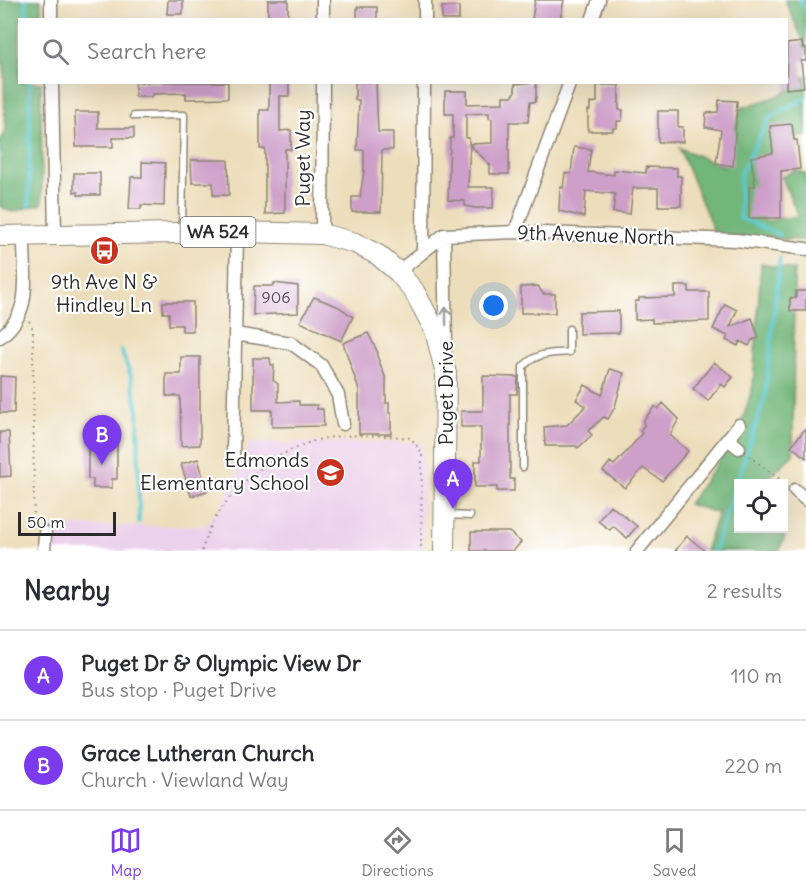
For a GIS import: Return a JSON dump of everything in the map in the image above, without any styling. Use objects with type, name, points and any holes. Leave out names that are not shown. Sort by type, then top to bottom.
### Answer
[{"type":"main road","name":"WA 524","points":[[0,236],[237,232],[322,234],[355,243],[374,252],[398,272],[414,291],[435,330],[446,374]]},
{"type":"main road","name":"Puget Drive","points":[[444,551],[446,374]]},
{"type":"street","points":[[51,0],[51,18]]},
{"type":"street","points":[[323,0],[323,18]]},
{"type":"street","points":[[425,0],[425,18]]},
{"type":"street","points":[[593,18],[599,0]]},
{"type":"street","points":[[52,84],[55,235]]},
{"type":"street","name":"Puget Way","points":[[322,84],[322,234]]},
{"type":"street","points":[[423,252],[424,84]]},
{"type":"street","points":[[515,232],[569,84]]},
{"type":"street","points":[[232,456],[237,232]]},
{"type":"street","name":"9th Avenue North","points":[[444,235],[515,232],[736,240],[806,249]]},
{"type":"street","points":[[398,272],[444,235]]},
{"type":"street","name":"Puget Drive","points":[[444,235],[446,374]]},
{"type":"street","points":[[0,337],[14,327],[22,312],[24,236]]},
{"type":"street","points":[[235,334],[291,343],[321,365],[338,395],[343,424]]},
{"type":"street","points":[[637,551],[739,425]]},
{"type":"street","points":[[728,438],[739,448]]},
{"type":"street","points":[[795,490],[806,500]]},
{"type":"street","points":[[44,551],[45,533]]},
{"type":"lane","points":[[134,116],[184,115],[182,233]]},
{"type":"lane","points":[[523,467],[523,367],[530,359],[540,355],[569,352],[569,329]]},
{"type":"lane","points":[[444,514],[470,516]]},
{"type":"path","points":[[22,312],[33,329],[34,527],[45,533]]},
{"type":"path","points":[[202,551],[211,526],[227,504],[244,483],[265,465],[314,441],[394,436],[411,438],[422,453],[421,551]]},
{"type":"path","points":[[739,448],[795,490]]},
{"type":"shaded area","name":"Edmonds Elementary School","points":[[423,442],[423,551],[53,551],[53,526],[204,526],[224,502],[250,443]]},
{"type":"green space","points":[[0,0],[41,0],[41,18],[18,18],[18,84],[41,84],[42,204],[12,212],[0,206],[0,141],[5,130],[4,63],[0,62]]},
{"type":"green space","points":[[785,0],[806,0],[806,63],[803,40]]},
{"type":"green space","points":[[806,76],[806,136],[782,138],[752,213],[767,221],[798,216],[782,177],[795,170],[806,174],[806,240],[716,236],[679,148],[725,167],[741,108],[781,95]]},
{"type":"green space","points":[[761,264],[794,270],[793,455],[766,479],[734,479],[734,533],[771,533],[785,536],[779,551],[705,551],[718,513],[688,504],[739,433],[753,386]]},
{"type":"building","points":[[168,0],[183,0],[183,14],[167,14]]},
{"type":"building","points":[[268,0],[288,0],[288,18],[268,18]]},
{"type":"building","points":[[535,0],[564,0],[560,18],[532,18]]},
{"type":"building","points":[[357,7],[377,7],[377,18],[357,18]]},
{"type":"building","points":[[442,7],[459,7],[459,18],[442,18]]},
{"type":"building","points":[[802,42],[803,48],[806,48],[806,61],[801,61],[804,87],[786,89],[788,44]]},
{"type":"building","points":[[135,84],[228,84],[228,98],[186,99],[186,93],[135,97]]},
{"type":"building","points":[[269,84],[289,84],[289,96],[280,96],[280,131],[291,130],[291,149],[285,149],[285,213],[265,214],[265,149],[260,149],[260,110],[269,110]]},
{"type":"building","points":[[355,84],[376,84],[378,132],[393,132],[393,150],[382,150],[381,212],[352,212],[352,197],[360,197],[364,170],[364,150],[357,150],[359,100],[355,100]]},
{"type":"building","points":[[515,84],[536,84],[535,102],[530,102],[528,122],[509,122],[509,174],[490,174],[490,165],[470,145],[468,187],[494,187],[493,208],[475,208],[465,206],[465,201],[448,200],[453,114],[445,114],[445,91],[467,91],[467,104],[503,103],[503,96],[512,96],[515,93]],"holes":[[[489,113],[489,118],[492,119],[492,143],[469,144],[469,138],[466,138],[466,114]]]},
{"type":"building","points":[[597,85],[619,85],[619,110],[623,110],[622,121],[617,121],[617,128],[613,128],[613,131],[588,131],[588,110],[590,110],[590,103],[597,102]]},
{"type":"building","points":[[719,100],[737,101],[733,166],[716,163],[721,130],[705,127],[706,113],[718,112]]},
{"type":"building","points":[[658,111],[678,111],[678,127],[683,127],[683,142],[658,142]]},
{"type":"building","points":[[75,112],[98,112],[98,128],[134,128],[134,138],[113,138],[113,147],[76,147]]},
{"type":"building","points":[[792,124],[794,140],[797,140],[800,169],[781,171],[781,218],[749,218],[749,186],[755,186],[751,157],[773,153],[770,126]]},
{"type":"building","points":[[574,147],[591,149],[588,172],[614,175],[614,170],[646,173],[646,167],[677,168],[677,176],[681,176],[681,206],[658,206],[658,188],[633,188],[630,214],[613,212],[615,194],[586,191],[584,217],[559,211],[560,187],[563,188],[565,173],[571,174]]},
{"type":"building","points":[[191,160],[228,160],[229,195],[213,195],[213,183],[192,183]]},
{"type":"building","points":[[142,162],[165,163],[164,206],[141,205],[141,209],[129,209],[131,177],[142,177]]},
{"type":"building","points":[[74,173],[100,173],[100,195],[78,195],[78,192],[74,192]]},
{"type":"building","points":[[274,283],[298,286],[298,313],[253,315],[254,286],[274,286]]},
{"type":"building","points":[[538,286],[543,294],[555,294],[555,313],[521,313],[521,287]]},
{"type":"building","points":[[675,286],[689,286],[689,292],[709,292],[709,321],[652,323],[652,319],[635,320],[635,301],[639,301],[639,298],[675,297]]},
{"type":"building","points":[[796,291],[806,291],[806,311],[790,311],[790,298],[796,298]]},
{"type":"building","points":[[314,297],[339,307],[353,317],[341,341],[300,322]]},
{"type":"building","points":[[163,302],[193,302],[193,331],[182,331],[182,325],[169,325],[169,313],[163,313]]},
{"type":"building","points":[[725,304],[737,310],[730,327],[752,318],[759,338],[752,340],[749,346],[740,341],[738,346],[726,340],[728,336],[713,329]]},
{"type":"building","points":[[619,311],[619,333],[579,334],[579,312]]},
{"type":"building","points":[[368,333],[378,353],[377,356],[386,379],[386,403],[389,403],[389,413],[391,413],[391,434],[359,434],[359,390],[343,343]]},
{"type":"building","points":[[181,357],[200,357],[200,445],[181,446],[180,396],[166,396],[166,374],[181,374]]},
{"type":"building","points":[[253,358],[270,358],[271,365],[274,365],[273,380],[278,384],[278,402],[299,401],[299,405],[317,405],[317,409],[323,409],[324,426],[272,427],[272,410],[253,410]]},
{"type":"building","points":[[714,362],[733,377],[725,387],[721,384],[708,401],[693,389]]},
{"type":"building","points":[[610,369],[624,373],[615,407],[608,419],[604,417],[588,431],[592,435],[578,448],[576,446],[545,446],[544,427],[567,425],[586,406],[576,400],[585,385],[602,395]]},
{"type":"building","points":[[0,376],[15,377],[14,413],[0,413]]},
{"type":"building","points":[[483,376],[518,377],[517,394],[510,394],[510,479],[514,479],[514,491],[497,491],[497,487],[475,487],[475,461],[481,461],[481,427],[461,427],[461,411],[483,411]]},
{"type":"building","points":[[663,403],[679,419],[670,435],[688,451],[662,481],[643,468],[625,488],[603,471],[610,462],[614,465],[629,449],[642,433],[640,431],[644,425],[643,421],[655,406],[658,409]]},
{"type":"building","points":[[806,428],[806,458],[791,446]]},
{"type":"building","points":[[88,430],[117,430],[117,479],[112,479],[112,488],[93,488],[93,479],[88,479]]},
{"type":"building","points":[[0,432],[9,432],[11,476],[0,477]]},
{"type":"building","points":[[198,459],[207,491],[191,496],[181,464]]},
{"type":"building","points":[[610,505],[637,526],[627,538],[613,526],[610,530],[598,521]]},
{"type":"building","points":[[471,532],[509,532],[521,542],[513,551],[471,551]]},
{"type":"building","points":[[687,536],[705,551],[675,551]]},
{"type":"waterway","points":[[26,0],[27,18]]},
{"type":"waterway","points":[[800,0],[806,9]]},
{"type":"waterway","points":[[29,206],[30,84]]},
{"type":"waterway","points":[[780,235],[740,218],[740,174],[770,117],[806,98]]},
{"type":"waterway","points":[[714,551],[765,397],[780,258]]},
{"type":"waterway","points":[[121,350],[131,376],[138,411],[139,522]]},
{"type":"place","name":"9th Ave N & Hindley Ln","points":[[104,251]]},
{"type":"place","name":"Grace Lutheran Church","points":[[102,465]]},
{"type":"place","name":"Edmonds Elementary School","points":[[330,472]]},
{"type":"place","name":"Puget Dr & Olympic View Dr","points":[[453,509]]}]
